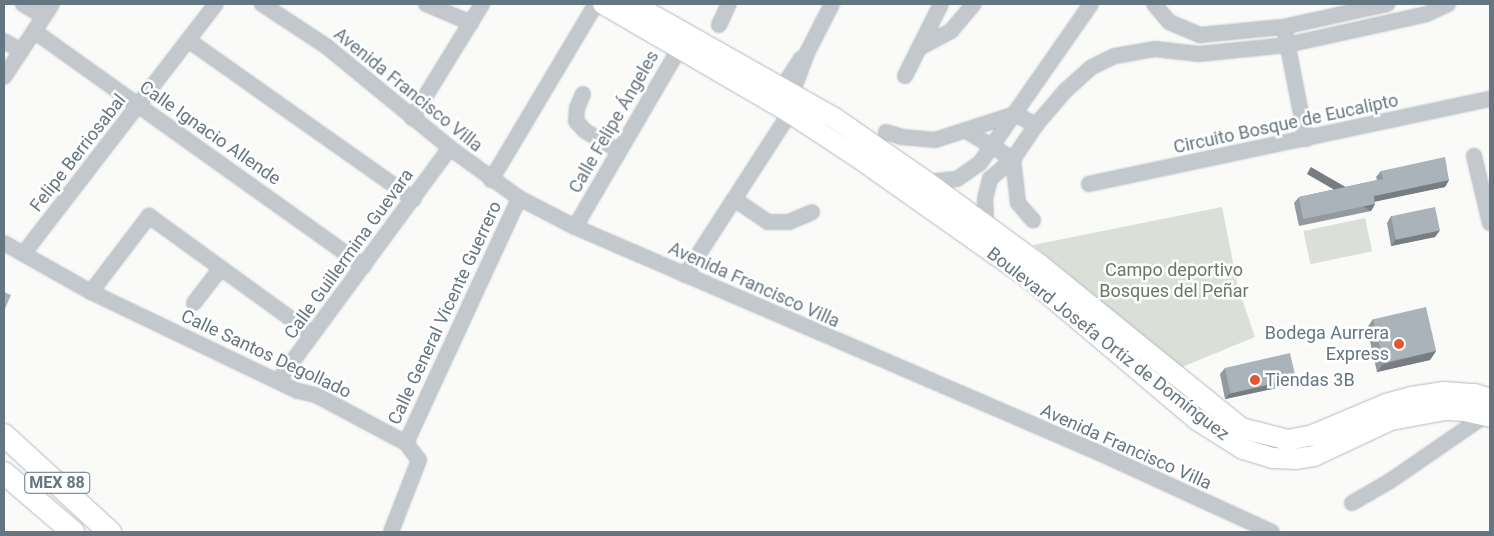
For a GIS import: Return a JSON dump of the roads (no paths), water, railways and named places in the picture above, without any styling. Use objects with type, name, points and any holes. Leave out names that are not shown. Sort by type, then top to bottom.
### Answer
[{"type":"main road","name":"MEX 88","points":[[4,435],[110,532]]},
{"type":"main road","name":"MEX 88","points":[[4,473],[73,532]]},
{"type":"street","points":[[23,4],[43,16]]},
{"type":"street","points":[[4,77],[52,4]]},
{"type":"street","name":"Felipe Berriosabal","points":[[24,253],[139,107],[216,4]]},
{"type":"street","name":"Avenida Francisco Villa","points":[[262,4],[326,46],[450,148],[491,180],[519,198],[575,227],[1097,452],[1272,532]]},
{"type":"street","points":[[426,4],[471,23]]},
{"type":"street","points":[[412,118],[482,4]]},
{"type":"street","points":[[491,180],[596,4]]},
{"type":"street","name":"Boulevard Josefa Ortiz de Domínguez","points":[[603,4],[682,43],[755,84],[790,113],[875,147],[1029,278],[1153,370]]},
{"type":"street","name":"Boulevard Josefa Ortiz de Domínguez","points":[[633,4],[682,43]]},
{"type":"street","points":[[718,25],[729,4]]},
{"type":"street","points":[[787,90],[832,4]]},
{"type":"street","points":[[906,76],[941,4]]},
{"type":"street","points":[[919,48],[951,31],[974,4]]},
{"type":"street","points":[[928,182],[957,179],[969,172],[992,146],[1090,4]]},
{"type":"street","points":[[1154,4],[1169,22],[1200,35],[1283,27],[1388,4]]},
{"type":"street","points":[[986,225],[986,187],[997,172],[1013,159],[1036,125],[1078,79],[1092,67],[1115,56],[1155,48],[1199,54],[1287,45],[1427,14],[1448,4]]},
{"type":"street","points":[[1283,27],[1306,139]]},
{"type":"street","name":"Calle Ignacio Allende","points":[[34,31],[364,266]]},
{"type":"street","points":[[1199,54],[1200,35]]},
{"type":"street","points":[[188,40],[413,199]]},
{"type":"street","points":[[4,41],[20,51]]},
{"type":"street","name":"Calle Felipe Ángeles","points":[[575,227],[682,43]]},
{"type":"street","name":"Boulevard Josefa Ortiz de Domínguez","points":[[755,84],[787,90],[928,182],[986,225],[1153,370],[1221,426],[1241,428],[1262,436],[1288,440],[1313,435],[1389,412],[1442,392],[1483,408]]},
{"type":"street","points":[[583,94],[577,108],[576,121],[585,131],[619,151]]},
{"type":"street","name":"Circuito Bosque de Eucalipto","points":[[1089,184],[1490,99]]},
{"type":"street","points":[[685,275],[790,113]]},
{"type":"street","points":[[875,147],[902,137],[935,140],[968,132],[1015,114],[1036,125]]},
{"type":"street","points":[[968,132],[1013,159]]},
{"type":"street","name":"Calle Guillermina Guevara","points":[[278,381],[450,148]]},
{"type":"street","points":[[1474,156],[1490,223]]},
{"type":"street","points":[[1013,159],[1018,203],[1033,220]]},
{"type":"street","name":"Calle General Vicente Guerrero","points":[[406,443],[519,198]]},
{"type":"street","points":[[734,200],[768,222],[789,222],[812,212]]},
{"type":"street","points":[[91,292],[149,216],[312,334]]},
{"type":"street","name":"Calle Santos Degollado","points":[[4,243],[91,292],[278,381],[316,395],[406,443],[419,460],[391,532]]},
{"type":"street","points":[[194,304],[221,268]]},
{"type":"street","points":[[1352,503],[1453,439],[1483,408]]},
{"type":"street","points":[[1453,439],[1483,408]]},
{"type":"place","name":"Bodega Aurrera Express","points":[[1399,344]]},
{"type":"place","name":"Tiendas 3B","points":[[1255,380]]},
{"type":"park label","name":"Campo deportivo Bosques del Peñar","points":[[1174,281]]}]
